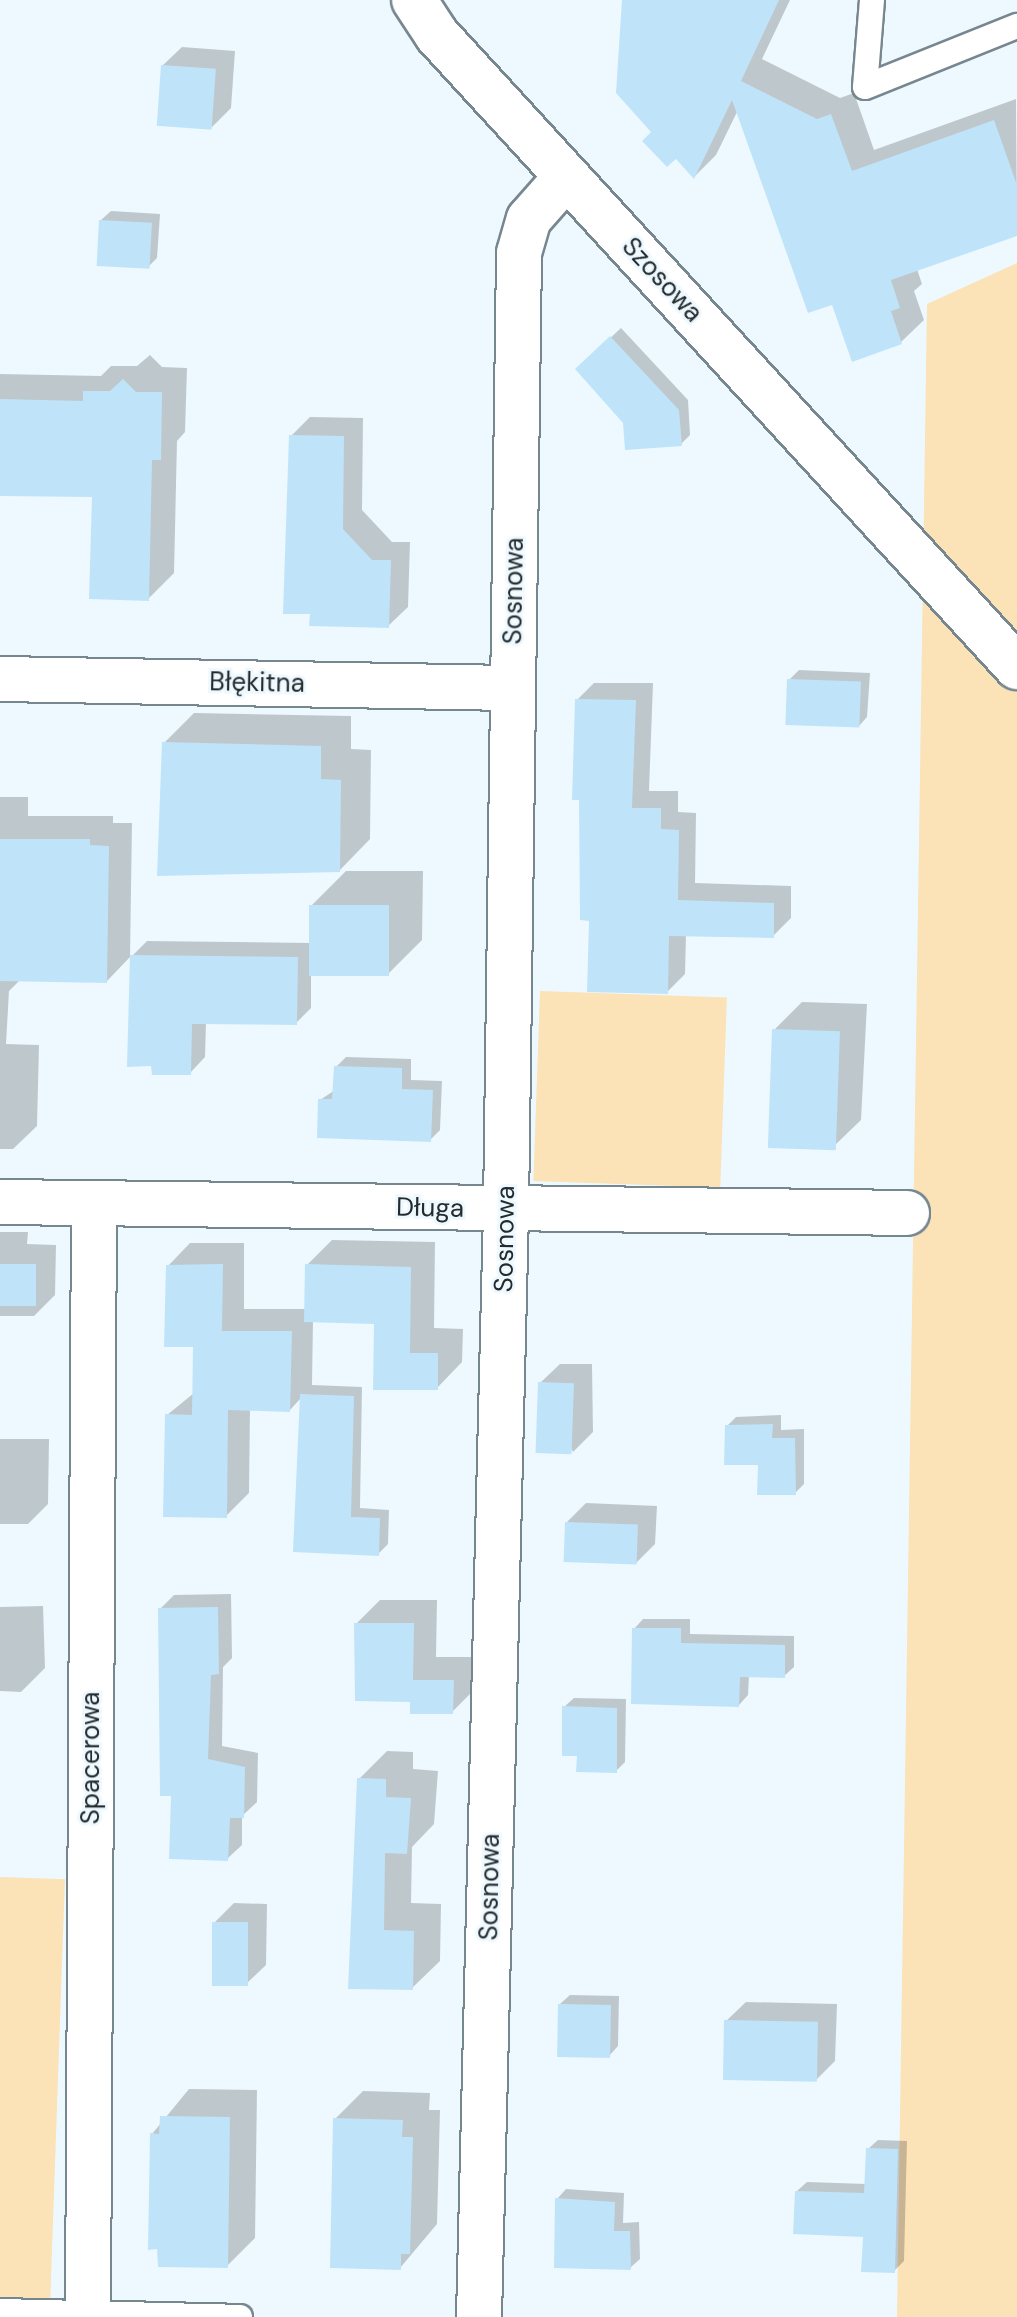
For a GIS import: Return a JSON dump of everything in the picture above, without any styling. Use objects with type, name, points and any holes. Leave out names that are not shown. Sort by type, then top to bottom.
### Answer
[{"type":"street","name":"Szosowa","points":[[414,0],[437,35],[1017,667]]},
{"type":"street","name":"Sosnowa","points":[[479,2317],[506,1209],[519,253],[529,219],[566,177]]},
{"type":"street","name":"Błękitna","points":[[0,679],[513,688]]},
{"type":"street","name":"Długa","points":[[0,1202],[907,1213]]},
{"type":"street","name":"Spacerowa","points":[[88,2313],[94,1203]]},
{"type":"lane","points":[[872,0],[865,87],[1017,26]]},
{"type":"lane","points":[[0,2311],[240,2317]]},
{"type":"shaded area","points":[[1017,263],[1017,2317],[897,2317],[927,304]]},
{"type":"shaded area","points":[[540,991],[727,998],[720,1187],[533,1181]]},
{"type":"shaded area","points":[[0,1877],[65,1879],[50,2299],[0,2297]]},
{"type":"building","points":[[622,0],[779,0],[741,81],[817,119],[831,114],[852,171],[994,120],[1017,185],[1017,236],[891,280],[900,308],[891,311],[902,344],[852,362],[832,305],[808,313],[732,100],[694,179],[676,159],[667,167],[642,141],[651,132],[616,93]]},
{"type":"building","points":[[161,65],[216,69],[212,130],[157,126]]},
{"type":"building","points":[[99,220],[152,223],[150,269],[97,266]]},
{"type":"building","points":[[610,336],[679,410],[682,446],[625,450],[623,423],[575,369]]},
{"type":"building","points":[[123,379],[136,392],[162,392],[161,460],[152,460],[149,601],[89,599],[92,497],[0,496],[0,399],[83,401],[83,391],[110,391]]},
{"type":"building","points":[[289,435],[344,436],[343,529],[372,560],[391,560],[389,628],[309,626],[310,614],[283,614]]},
{"type":"building","points":[[787,679],[861,682],[859,728],[785,725]]},
{"type":"building","points":[[575,699],[636,700],[632,808],[661,808],[661,829],[679,830],[678,900],[774,903],[774,938],[669,936],[668,994],[587,992],[589,921],[580,920],[579,800],[572,800]]},
{"type":"building","points":[[162,742],[321,746],[321,779],[341,780],[340,872],[157,876]]},
{"type":"building","points":[[0,839],[90,839],[90,845],[109,846],[107,983],[0,981]]},
{"type":"building","points":[[309,905],[389,905],[389,976],[309,976]]},
{"type":"building","points":[[130,955],[298,957],[297,1025],[192,1024],[191,1075],[152,1075],[151,1066],[127,1067]]},
{"type":"building","points":[[772,1029],[840,1031],[836,1150],[768,1148]]},
{"type":"building","points":[[334,1066],[402,1068],[402,1089],[433,1090],[431,1142],[317,1138],[318,1099],[332,1099]]},
{"type":"building","points":[[0,1264],[36,1264],[36,1306],[0,1306]]},
{"type":"building","points":[[223,1264],[222,1331],[292,1331],[290,1412],[228,1410],[227,1518],[163,1517],[165,1414],[192,1415],[193,1347],[164,1347],[166,1265]]},
{"type":"building","points":[[305,1264],[411,1267],[410,1353],[438,1353],[438,1390],[373,1390],[374,1324],[304,1322]]},
{"type":"building","points":[[538,1382],[574,1383],[572,1454],[536,1453]]},
{"type":"building","points":[[300,1394],[354,1396],[351,1517],[380,1518],[379,1556],[293,1552]]},
{"type":"building","points":[[773,1424],[772,1438],[795,1438],[796,1495],[757,1495],[758,1465],[724,1465],[725,1425]]},
{"type":"building","points":[[565,1522],[638,1525],[637,1565],[564,1562]]},
{"type":"building","points":[[218,1607],[219,1674],[211,1675],[208,1759],[245,1767],[244,1818],[230,1818],[228,1861],[169,1859],[171,1796],[160,1796],[158,1608]]},
{"type":"building","points":[[354,1623],[414,1623],[413,1680],[454,1680],[453,1714],[410,1714],[410,1702],[355,1701]]},
{"type":"building","points":[[632,1628],[681,1628],[681,1643],[785,1645],[785,1678],[740,1677],[739,1707],[631,1704]]},
{"type":"building","points":[[562,1706],[617,1708],[617,1773],[576,1772],[577,1756],[562,1756]]},
{"type":"building","points":[[357,1778],[386,1779],[386,1797],[411,1798],[407,1854],[385,1853],[384,1930],[414,1931],[413,1990],[348,1989]]},
{"type":"building","points":[[212,1922],[248,1922],[248,1986],[212,1986]]},
{"type":"building","points":[[558,2004],[611,2005],[610,2058],[557,2057]]},
{"type":"building","points":[[724,2020],[818,2022],[817,2082],[723,2080]]},
{"type":"building","points":[[160,2116],[230,2117],[228,2268],[158,2267],[157,2249],[148,2250],[150,2133],[159,2134]]},
{"type":"building","points":[[333,2118],[403,2120],[402,2137],[413,2137],[410,2254],[401,2254],[401,2270],[330,2268]]},
{"type":"building","points":[[866,2148],[898,2149],[895,2273],[861,2272],[863,2237],[793,2234],[795,2191],[864,2193]]},
{"type":"building","points":[[555,2198],[615,2202],[614,2231],[630,2231],[631,2270],[554,2268]]}]
